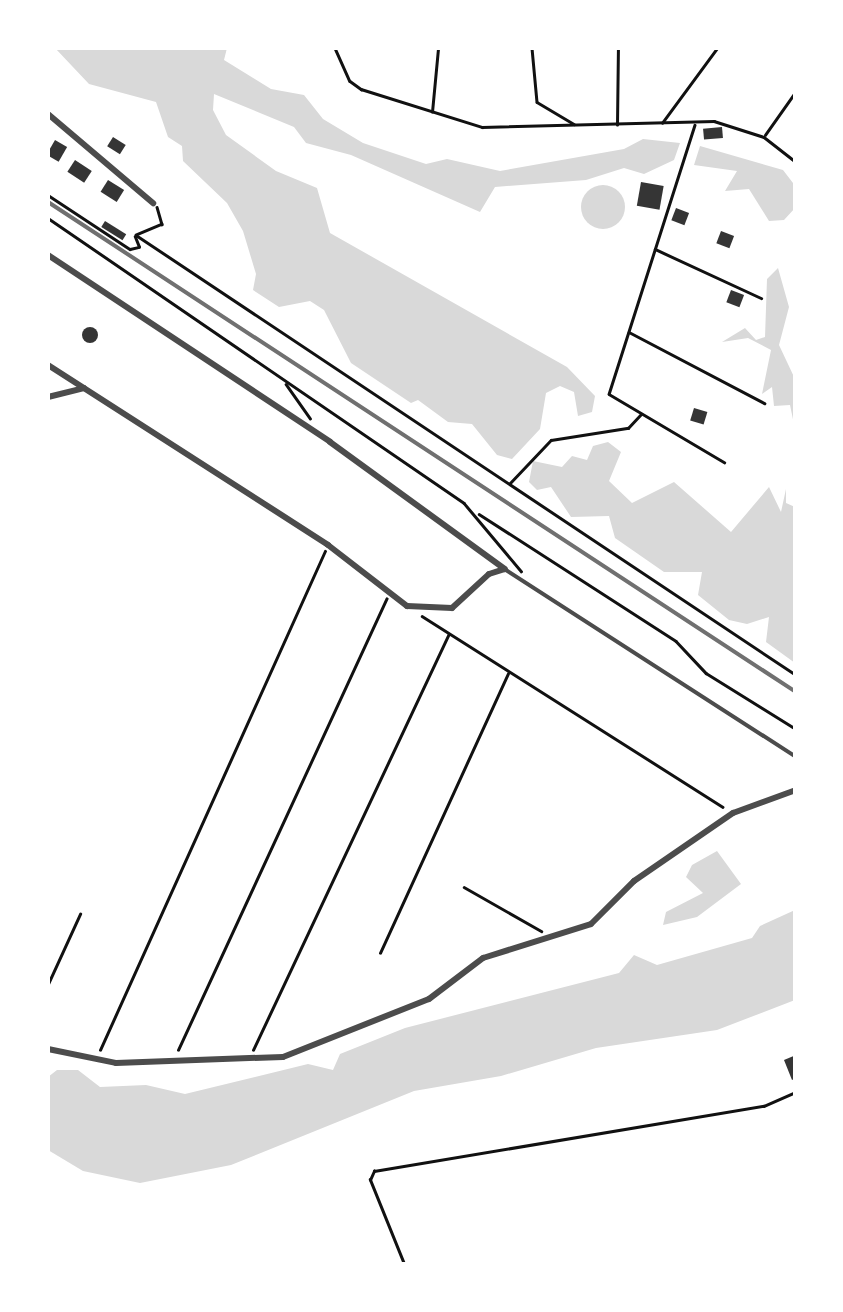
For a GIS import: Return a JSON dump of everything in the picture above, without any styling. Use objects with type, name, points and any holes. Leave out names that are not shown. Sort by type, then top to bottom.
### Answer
[{"type":"street","points":[[48,114],[153,203]]},
{"type":"street","points":[[48,255],[322,436],[505,569]]},
{"type":"street","points":[[48,365],[328,545],[407,606],[452,608],[489,574],[505,569]]},
{"type":"street","points":[[48,396],[84,388]]},
{"type":"street","points":[[48,1049],[96,1059],[283,1057],[429,1000],[483,958],[591,924],[634,881],[733,813],[796,790]]},
{"type":"lane","points":[[505,569],[796,757]]},
{"type":"path","points":[[335,48],[350,81],[361,89],[482,127],[737,124],[764,137],[796,162]]},
{"type":"path","points":[[432,114],[438,48]]},
{"type":"path","points":[[532,48],[537,102],[576,125]]},
{"type":"path","points":[[616,127],[618,48]]},
{"type":"path","points":[[662,124],[717,48]]},
{"type":"path","points":[[764,137],[796,91]]},
{"type":"path","points":[[696,124],[609,394],[724,462]]},
{"type":"path","points":[[48,195],[130,249],[138,246],[136,236]]},
{"type":"path","points":[[136,236],[164,221],[153,203]]},
{"type":"path","points":[[48,218],[469,508],[676,641],[706,673],[796,729]]},
{"type":"path","points":[[136,236],[796,675]]},
{"type":"path","points":[[654,248],[761,298]]},
{"type":"path","points":[[627,331],[764,403]]},
{"type":"path","points":[[284,380],[322,436]]},
{"type":"path","points":[[509,484],[527,460],[552,440],[628,428],[642,412]]},
{"type":"path","points":[[469,508],[516,560],[526,583]]},
{"type":"path","points":[[96,1059],[328,545]]},
{"type":"path","points":[[172,1061],[389,593]]},
{"type":"path","points":[[407,606],[733,813]]},
{"type":"path","points":[[249,1058],[448,635]]},
{"type":"path","points":[[380,953],[508,673]]},
{"type":"path","points":[[464,887],[551,936]]},
{"type":"path","points":[[48,984],[80,914]]},
{"type":"path","points":[[404,1264],[370,1180],[374,1171],[764,1106],[796,1092]]},
{"type":"shaded area","points":[[55,48],[227,48],[224,60],[271,89],[304,95],[323,119],[363,143],[426,164],[447,159],[500,171],[624,149],[643,139],[680,143],[674,160],[644,174],[624,168],[586,180],[495,187],[480,212],[351,155],[306,143],[294,127],[214,94],[213,110],[226,135],[276,171],[317,188],[330,233],[567,367],[595,396],[592,412],[578,416],[574,392],[560,386],[546,393],[540,429],[512,459],[497,455],[472,424],[448,422],[418,400],[411,403],[351,363],[324,310],[310,301],[279,307],[253,290],[256,274],[243,231],[227,203],[183,161],[182,146],[168,137],[156,102],[89,84]]},
{"type":"shaded area","points":[[700,146],[783,170],[793,183],[795,208],[784,220],[769,221],[749,189],[725,191],[737,171],[694,165]]},
{"type":"shaded area","points":[[603,185],[618,192],[625,207],[618,222],[603,229],[588,222],[581,207],[588,192]]},
{"type":"shaded area","points":[[778,268],[789,307],[779,345],[795,379],[795,429],[790,405],[774,406],[772,387],[762,394],[771,350],[748,338],[722,342],[745,328],[756,340],[765,337],[767,279]]},
{"type":"shaded area","points":[[608,442],[621,452],[609,481],[632,503],[674,482],[731,532],[769,487],[781,512],[786,489],[786,503],[795,507],[795,663],[766,642],[769,617],[747,624],[729,620],[698,595],[702,572],[664,572],[615,538],[609,516],[571,517],[551,487],[537,490],[529,482],[533,461],[562,467],[572,456],[587,460],[593,446]]},
{"type":"shaded area","points":[[717,851],[741,884],[697,917],[663,925],[666,912],[703,893],[686,877],[692,865]]},
{"type":"shaded area","points":[[795,910],[795,1000],[717,1030],[596,1048],[501,1076],[414,1091],[231,1165],[140,1183],[83,1171],[48,1150],[48,1077],[57,1070],[78,1070],[100,1087],[146,1085],[185,1094],[308,1064],[333,1070],[340,1054],[405,1028],[619,973],[634,955],[657,965],[752,938],[760,926]]},
{"type":"building","points":[[722,127],[723,138],[704,140],[703,129]]},
{"type":"building","points":[[113,137],[126,145],[120,154],[107,146]]},
{"type":"building","points":[[55,140],[67,147],[59,162],[48,156]]},
{"type":"building","points":[[75,160],[92,171],[84,183],[67,172]]},
{"type":"building","points":[[108,180],[124,190],[117,202],[101,192]]},
{"type":"building","points":[[641,182],[664,186],[659,210],[637,206]]},
{"type":"building","points":[[676,208],[689,213],[684,225],[671,220]]},
{"type":"building","points":[[105,221],[126,234],[122,240],[101,227]]},
{"type":"building","points":[[721,231],[734,236],[729,248],[716,243]]},
{"type":"building","points":[[731,290],[744,295],[739,307],[726,302]]},
{"type":"building","points":[[90,327],[98,335],[90,343],[82,335]]},
{"type":"building","points":[[694,408],[707,412],[704,425],[690,420]]},
{"type":"building","points":[[796,1055],[796,1078],[792,1080],[784,1060]]},
{"type":"railway","points":[[48,202],[796,692]]}]
